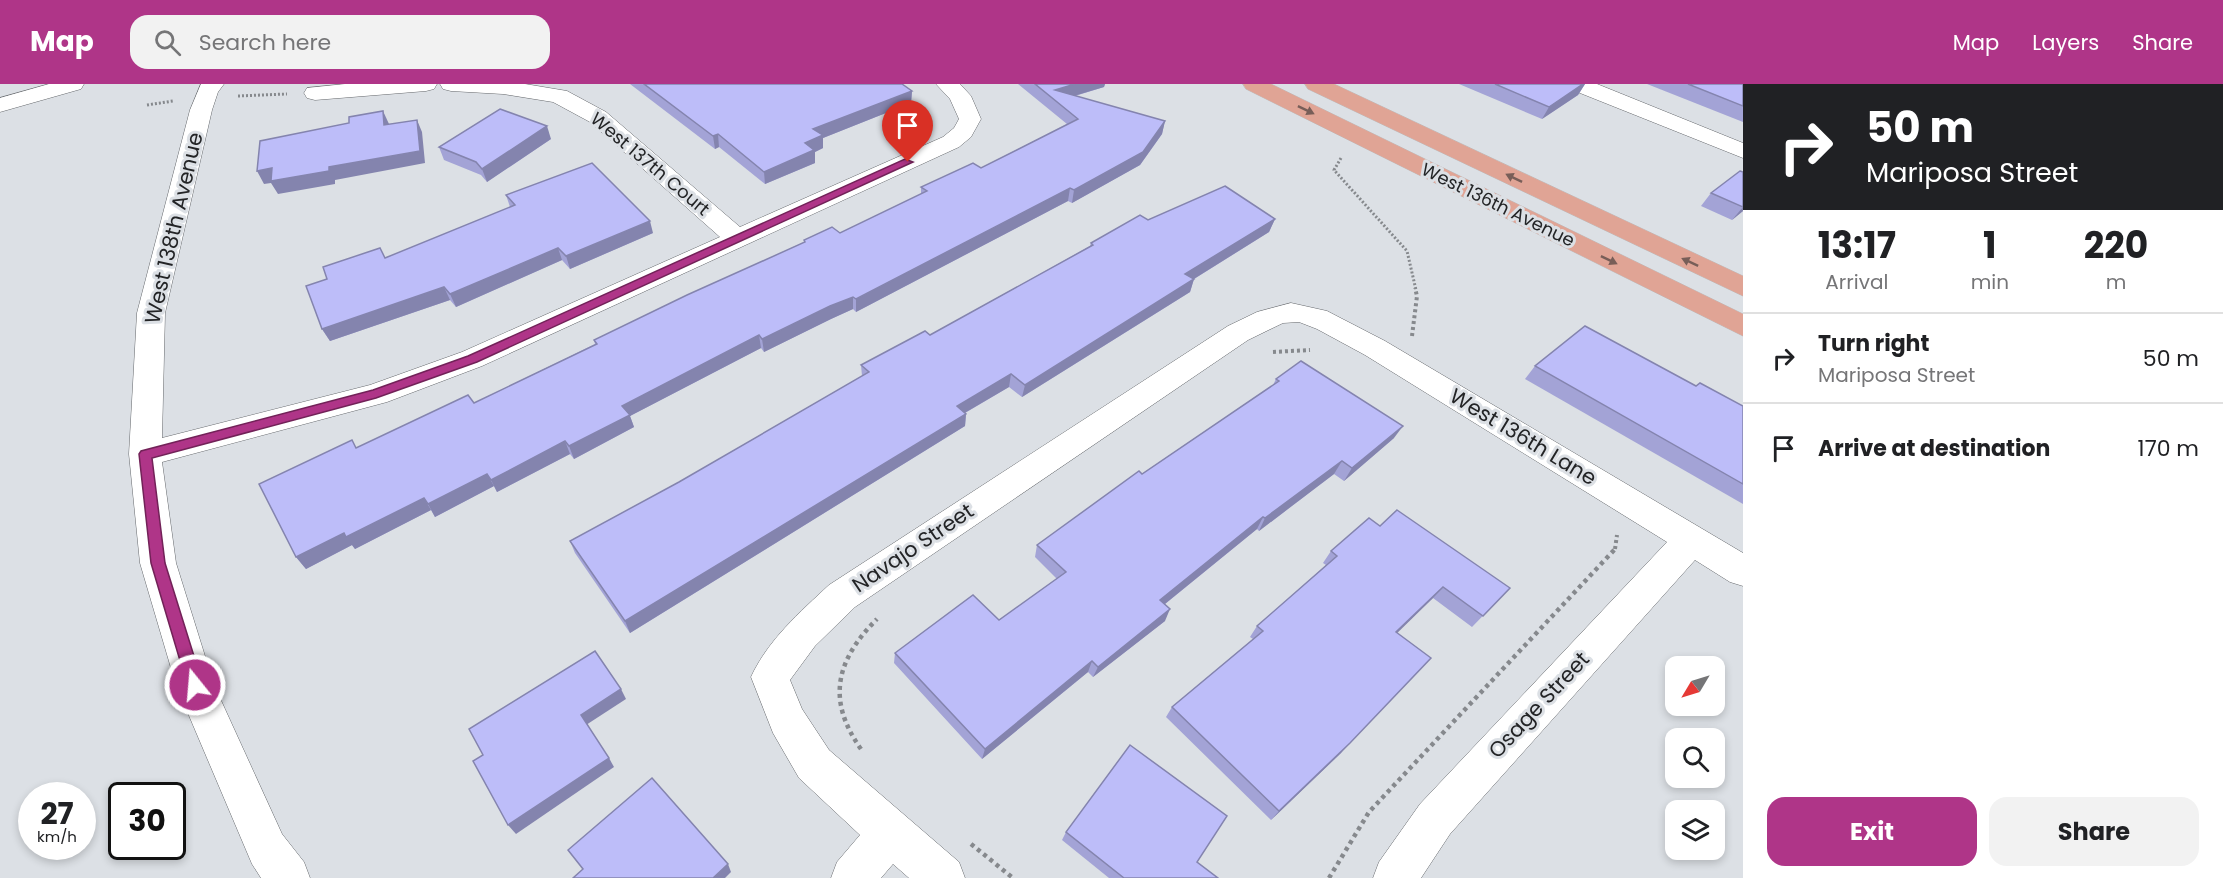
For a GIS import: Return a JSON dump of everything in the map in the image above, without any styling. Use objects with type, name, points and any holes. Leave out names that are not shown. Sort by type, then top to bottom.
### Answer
[{"type":"main road","name":"West 136th Avenue","points":[[1254,84],[1743,326]]},
{"type":"main road","name":"West 136th Avenue","points":[[1316,84],[1743,287]]},
{"type":"street","points":[[0,91],[23,84]]},
{"type":"street","points":[[0,105],[74,84]]},
{"type":"street","points":[[315,93],[426,84]]},
{"type":"street","name":"West 137th Court","points":[[451,84],[503,87],[559,96],[598,117],[738,239]]},
{"type":"street","points":[[145,454],[376,394],[472,359],[951,142],[963,132],[970,119],[960,96],[947,84]]},
{"type":"street","points":[[1578,84],[1743,151]]},
{"type":"street","name":"West 138th Avenue","points":[[208,86],[151,313],[145,454],[158,563],[195,685],[267,849],[288,878]]},
{"type":"street","name":"West 136th Lane","points":[[1298,312],[1336,327],[1375,348],[1743,570]]},
{"type":"street","name":"Navajo Street","points":[[891,833],[814,765],[787,720],[770,677],[802,634],[842,596],[1238,333],[1267,318],[1298,312]]},
{"type":"street","name":"Osage Street","points":[[1395,878],[1435,819],[1692,539]]},
{"type":"street","points":[[854,878],[891,833],[943,878]]},
{"type":"path","points":[[251,96],[315,93]]},
{"type":"path","points":[[1341,158],[1334,170],[1407,251],[1417,296],[1412,340]]},
{"type":"path","points":[[1268,353],[1294,349],[1321,351]]},
{"type":"path","points":[[1329,878],[1369,812],[1617,547],[1618,536],[1612,530]]},
{"type":"path","points":[[869,758],[854,741],[843,717],[840,671],[851,646],[880,616]]},
{"type":"path","points":[[968,841],[1013,878]]},
{"type":"building","points":[[644,84],[902,84],[912,91],[813,129],[823,135],[805,143],[814,150],[764,172],[718,134],[713,136]]},
{"type":"building","points":[[1035,84],[1075,84],[1055,90],[1165,121],[1143,152],[1074,190],[1070,188],[856,299],[853,297],[830,306],[762,339],[759,335],[622,406],[630,415],[569,446],[565,441],[491,480],[487,474],[428,504],[424,498],[346,537],[344,533],[296,557],[259,484],[352,440],[356,448],[468,395],[474,403],[597,344],[594,340],[687,295],[805,242],[804,240],[832,227],[840,233],[927,191],[921,187],[973,163],[981,168],[1078,119]]},
{"type":"building","points":[[1495,84],[1583,84],[1549,107]]},
{"type":"building","points":[[1688,84],[1743,84],[1743,106]]},
{"type":"building","points":[[500,109],[547,126],[482,169],[476,162],[439,147]]},
{"type":"building","points":[[383,111],[384,125],[417,120],[420,151],[329,167],[329,171],[271,181],[272,168],[257,171],[260,141],[349,123],[349,117]]},
{"type":"building","points":[[592,163],[650,221],[566,256],[558,248],[450,294],[444,287],[322,329],[306,286],[327,279],[323,267],[380,248],[385,258],[515,205],[506,195]]},
{"type":"building","points":[[1740,171],[1743,172],[1743,207],[1711,193]]},
{"type":"building","points":[[1225,186],[1275,219],[1185,274],[1194,279],[1025,385],[1011,374],[957,406],[966,414],[625,621],[570,541],[679,482],[869,372],[861,365],[925,331],[930,335],[1093,245],[1091,243],[1140,215],[1148,220]]},
{"type":"building","points":[[1585,326],[1696,386],[1700,383],[1743,406],[1743,484],[1535,366]]},
{"type":"building","points":[[1301,361],[1403,426],[1352,468],[1342,461],[1265,518],[1263,517],[1160,600],[1170,609],[1098,667],[1092,661],[985,749],[895,653],[973,595],[999,620],[1066,572],[1037,545],[1139,471],[1142,474],[1279,381],[1276,379]]},
{"type":"building","points":[[1397,510],[1510,588],[1483,616],[1443,587],[1396,632],[1431,658],[1350,743],[1279,811],[1172,707],[1263,631],[1257,626],[1337,556],[1331,551],[1369,518],[1380,526]]},
{"type":"building","points":[[595,651],[621,689],[581,715],[609,758],[508,825],[473,761],[483,755],[469,729]]},
{"type":"building","points":[[1130,745],[1227,816],[1197,862],[1218,878],[1124,878],[1066,832]]},
{"type":"building","points":[[652,778],[728,864],[713,878],[573,878],[583,869],[568,850]]},
{"type":"route","points":[[195,685],[158,563],[145,454],[211,439],[376,394],[472,359],[908,162]]}]
